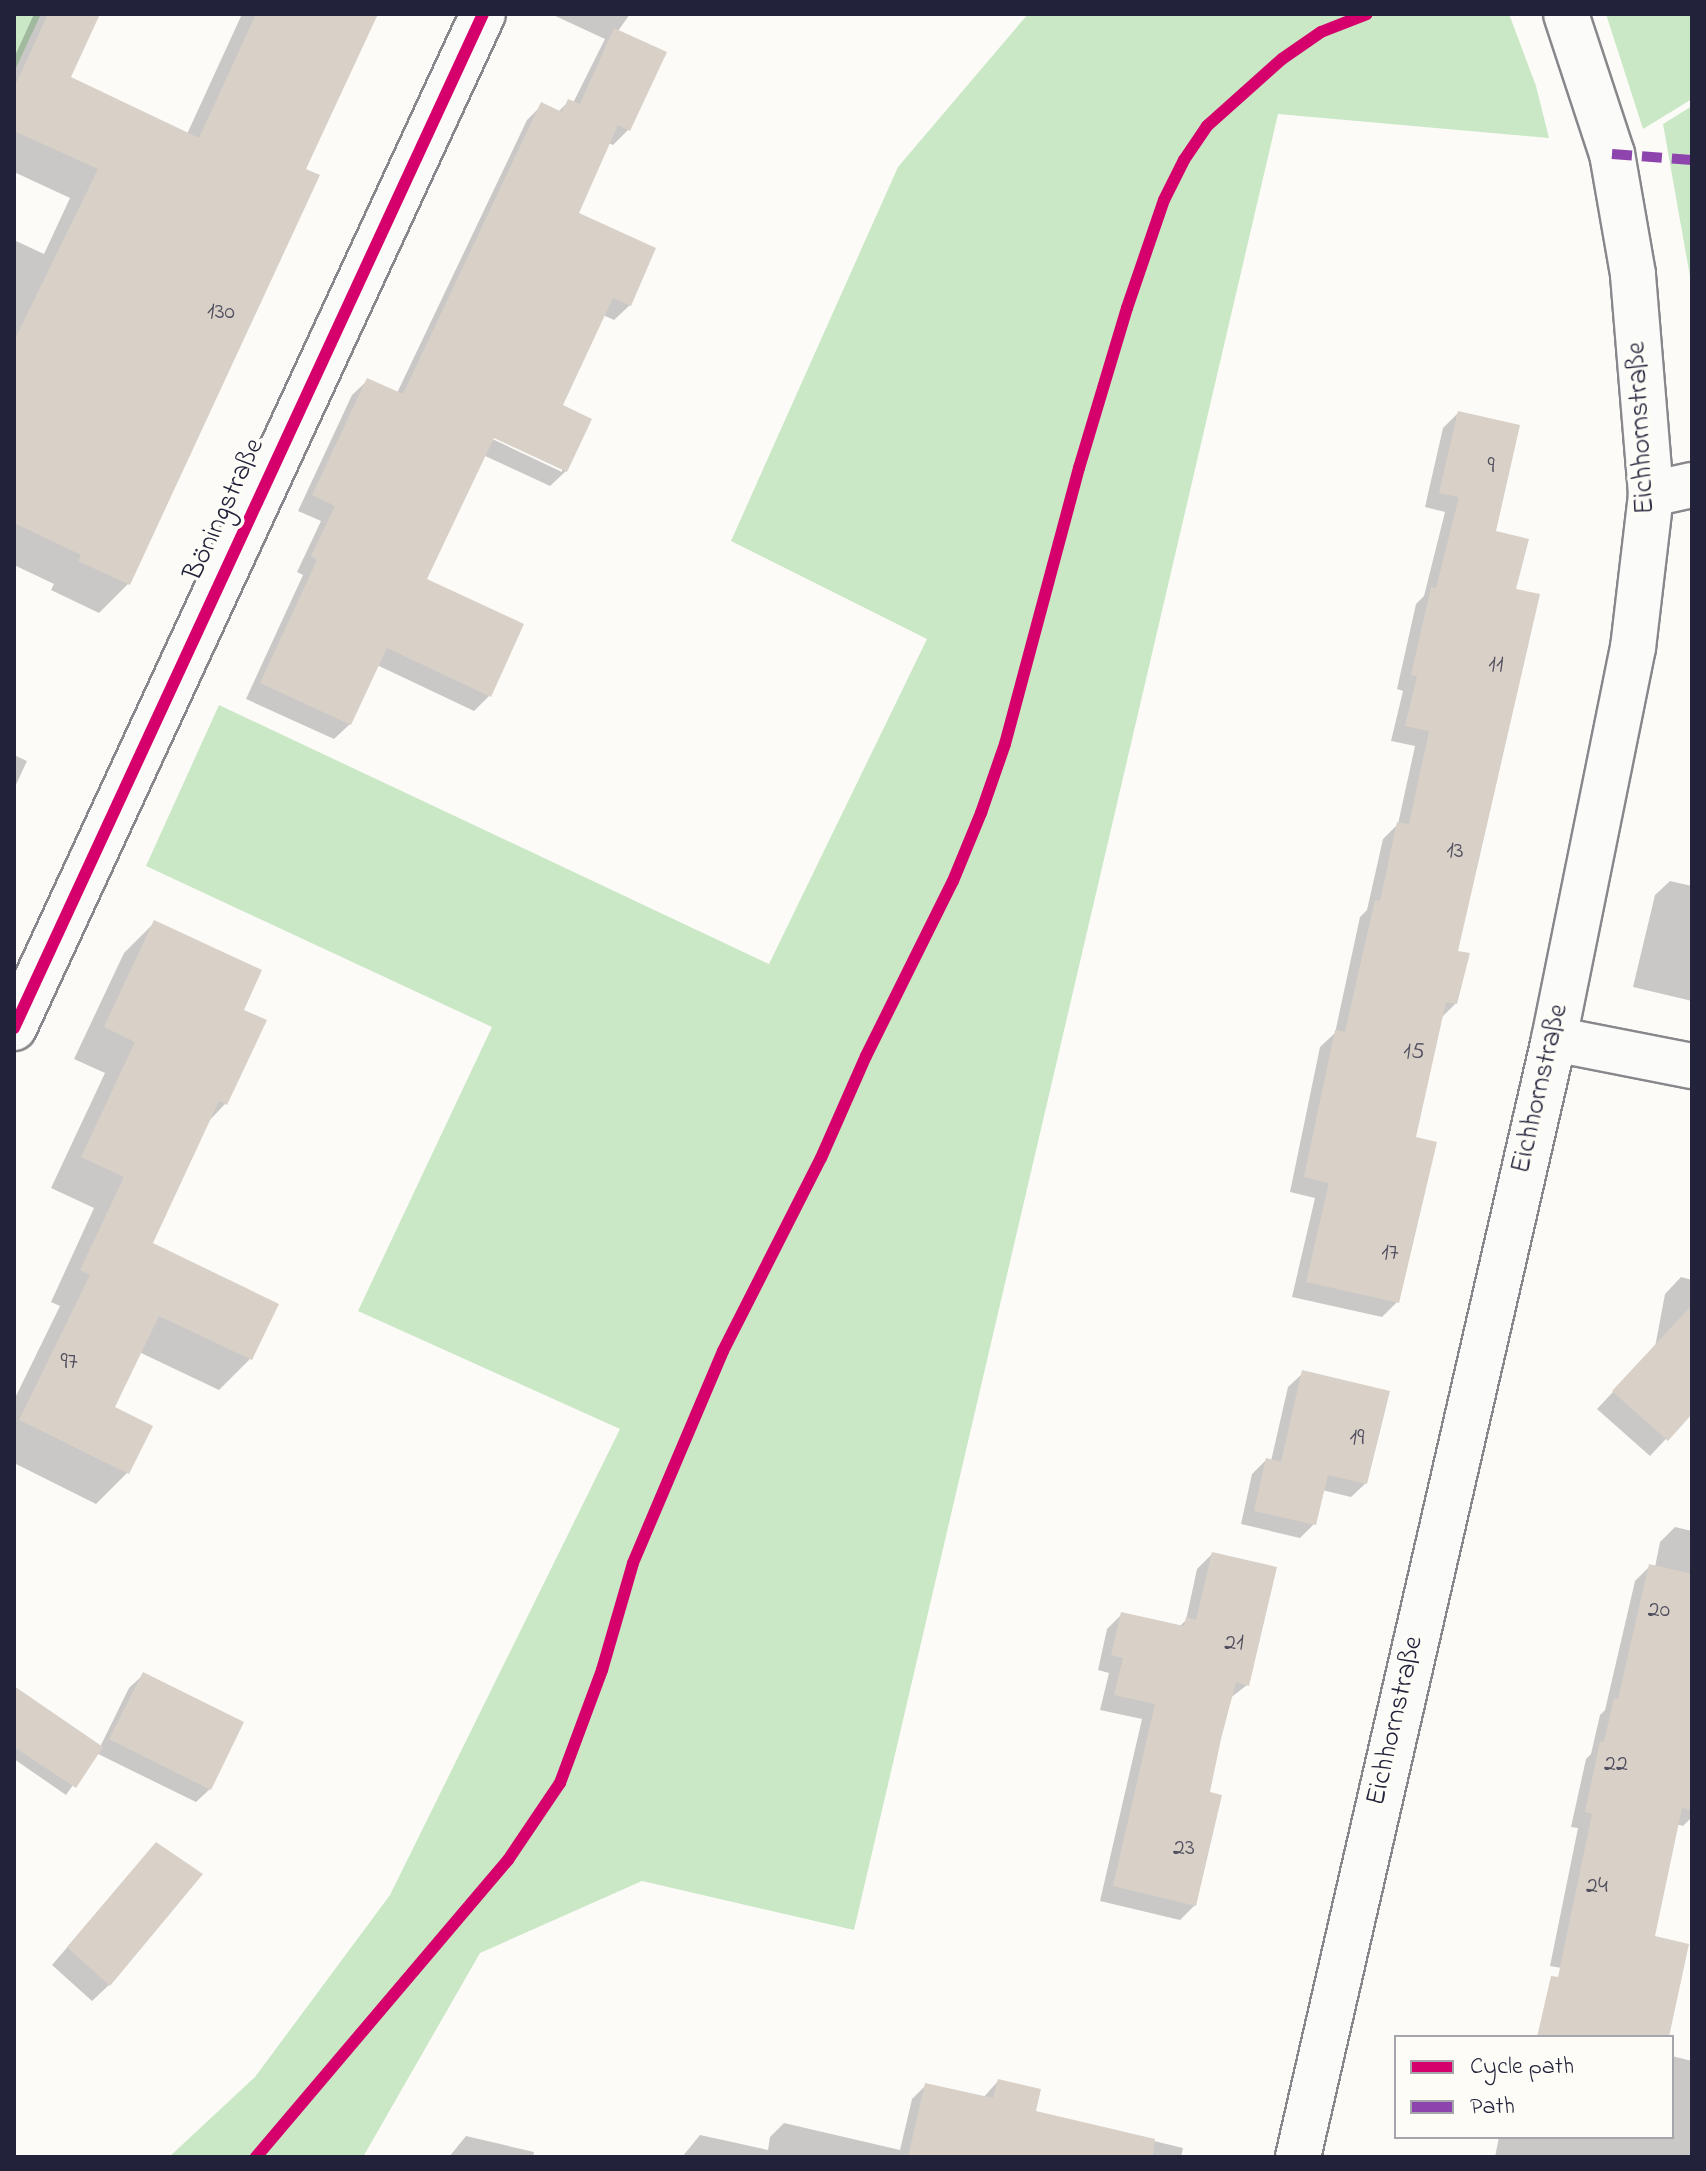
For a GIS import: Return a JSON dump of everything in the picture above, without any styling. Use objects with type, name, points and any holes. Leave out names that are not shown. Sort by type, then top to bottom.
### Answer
[{"type":"street","name":"Böningstraße","points":[[14,1028],[483,14]]},
{"type":"street","name":"Eichhornstraße","points":[[1298,2157],[1554,1039],[1633,648],[1671,489],[1612,154],[1566,14]]},
{"type":"street","points":[[1554,1039],[1692,1066]]},
{"type":"green space","points":[[14,14],[41,14],[14,72]]},
{"type":"green space","points":[[1028,14],[1509,14],[1536,86],[1549,138],[1278,114],[854,1930],[642,1881],[480,1953],[363,2157],[169,2157],[255,2077],[390,1895],[620,1429],[358,1311],[492,1027],[146,866],[219,705],[769,964],[927,639],[731,541],[898,167]]},
{"type":"green space","points":[[1606,14],[1692,14],[1692,99],[1643,129]]},
{"type":"green space","points":[[1692,106],[1692,288],[1663,124]]},
{"type":"building","points":[[48,14],[100,14],[71,77],[199,138],[256,14],[378,14],[306,169],[320,175],[130,585],[78,561],[81,555],[14,523],[14,341],[98,169],[14,131],[14,88]]},
{"type":"building","points":[[614,28],[667,52],[630,131],[618,125],[579,213],[656,248],[631,306],[613,298],[563,405],[592,419],[567,472],[494,438],[427,579],[524,624],[491,697],[387,648],[351,725],[260,683],[317,560],[311,556],[335,506],[312,495],[367,378],[403,394],[541,102],[562,112],[568,99],[580,104]]},
{"type":"building","points":[[1458,411],[1520,425],[1496,531],[1529,539],[1516,589],[1540,594],[1458,951],[1470,953],[1457,1004],[1446,1002],[1416,1137],[1437,1142],[1399,1303],[1306,1282],[1329,1183],[1304,1177],[1335,1030],[1345,1032],[1375,900],[1380,901],[1397,822],[1409,824],[1429,731],[1405,726],[1417,676],[1411,675],[1431,587],[1436,588],[1459,497],[1439,493]]},
{"type":"building","points":[[154,920],[262,970],[244,1010],[267,1020],[227,1105],[219,1101],[153,1243],[279,1304],[252,1360],[159,1316],[115,1407],[153,1426],[129,1474],[19,1420],[90,1275],[80,1270],[124,1177],[81,1157],[135,1042],[104,1027]]},
{"type":"building","points":[[1692,1305],[1692,1414],[1668,1441],[1612,1391]]},
{"type":"building","points":[[1302,1370],[1390,1391],[1367,1484],[1328,1475],[1316,1525],[1254,1511],[1266,1458],[1281,1462]]},
{"type":"building","points":[[1212,1552],[1277,1567],[1249,1686],[1236,1682],[1221,1739],[1210,1792],[1222,1795],[1196,1906],[1113,1886],[1155,1704],[1114,1695],[1123,1658],[1111,1655],[1121,1612],[1184,1626],[1186,1617],[1196,1620]]},
{"type":"building","points":[[1649,1564],[1692,1574],[1692,1810],[1682,1808],[1655,1936],[1689,1944],[1669,2035],[1537,2035],[1551,1976],[1558,1977],[1592,1814],[1585,1812],[1600,1742],[1604,1742],[1614,1698],[1618,1699]]},
{"type":"building","points":[[143,1672],[244,1722],[211,1790],[109,1739]]},
{"type":"building","points":[[14,1686],[103,1747],[76,1788],[14,1747]]},
{"type":"building","points":[[156,1842],[203,1874],[110,1986],[67,1947]]},
{"type":"building","points":[[998,2079],[1041,2089],[1036,2111],[1155,2139],[1153,2157],[908,2157],[925,2083],[993,2098]]},
{"type":"marked path","points":[[1612,154],[1692,160]]},
{"type":"cycle path","points":[[14,1028],[483,14]]},
{"type":"cycle path","points":[[256,2157],[508,1860],[560,1783],[602,1670],[633,1563],[723,1351],[821,1158],[866,1056],[953,881],[981,813],[1005,744],[1079,468],[1127,308],[1164,200],[1184,160],[1207,126],[1282,59],[1321,32],[1367,14]]}]
